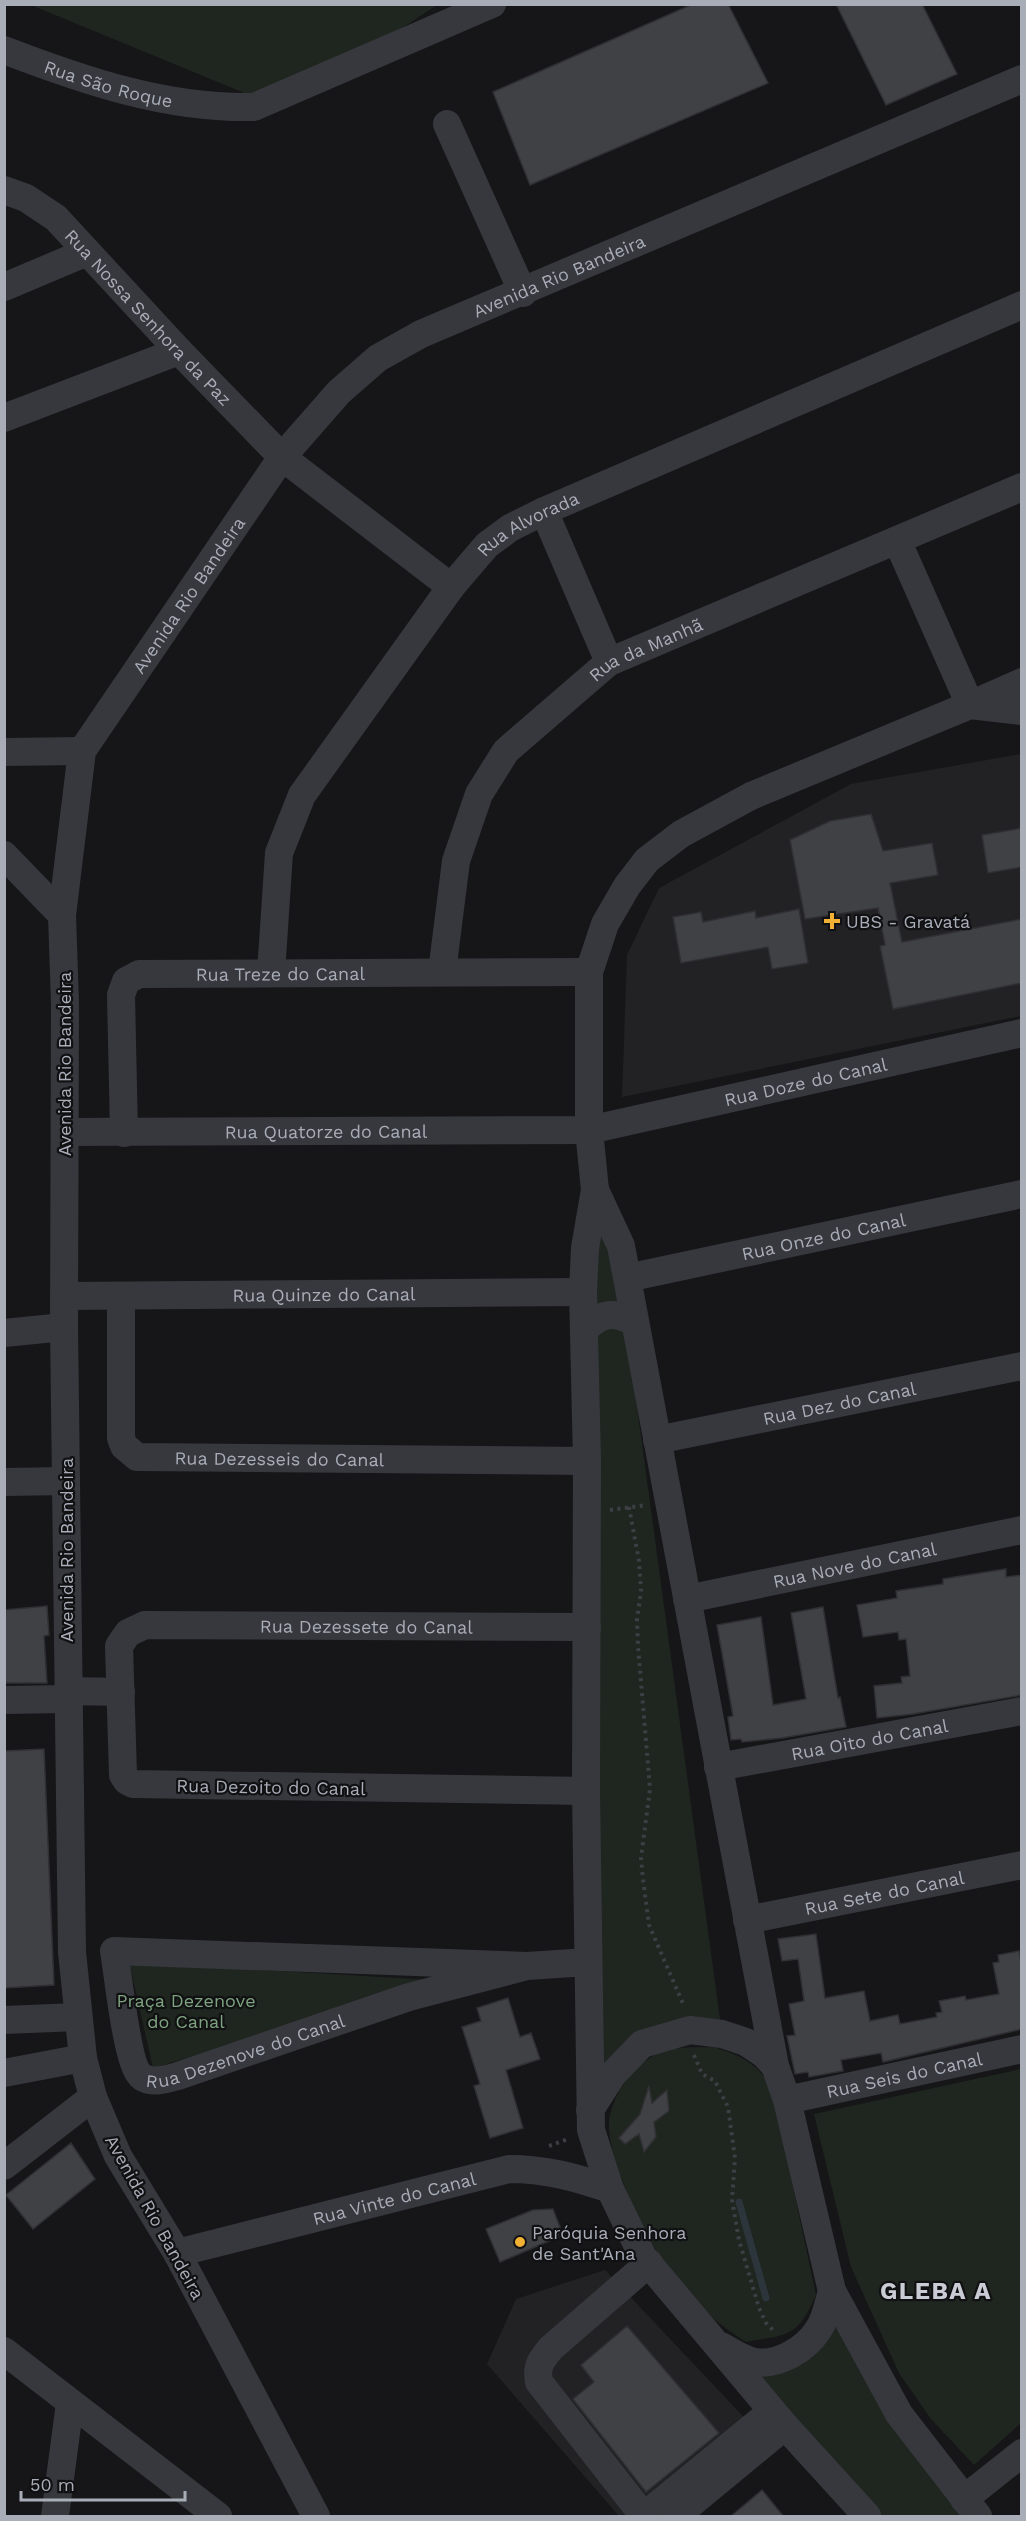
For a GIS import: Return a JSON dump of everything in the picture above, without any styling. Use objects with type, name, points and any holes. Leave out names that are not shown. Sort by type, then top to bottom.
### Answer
[{"type":"street","name":"Rua São Roque","points":[[4,50],[82,80],[163,99],[215,106],[254,107],[265,104],[325,74],[492,4]]},
{"type":"street","name":"Avenida Rio Bandeira","points":[[316,2517],[177,2253],[118,2157],[93,2097],[83,2058],[72,1952],[64,1327],[65,1005],[62,915],[82,751],[282,457],[339,392],[378,358],[422,334],[1017,85]]},
{"type":"street","points":[[447,124],[524,293]]},
{"type":"street","name":"Rua Nossa Senhora da Paz","points":[[4,190],[26,198],[56,218],[179,351],[282,457],[451,587]]},
{"type":"street","points":[[4,287],[87,252]]},
{"type":"street","name":"Rua Alvorada","points":[[271,973],[279,853],[302,795],[451,587],[487,545],[510,528],[544,511],[1022,305]]},
{"type":"street","points":[[4,418],[179,351]]},
{"type":"street","name":"Rua da Manhã","points":[[442,972],[456,861],[479,795],[506,751],[609,662],[1022,487]]},
{"type":"street","points":[[544,511],[609,662]]},
{"type":"street","points":[[897,540],[970,705]]},
{"type":"street","points":[[867,2517],[778,2418],[649,2263],[609,2189],[591,2130],[586,1791],[587,1461],[583,1292],[585,1248],[595,1190],[589,1130],[589,972],[604,924],[627,886],[647,860],[681,834],[751,796],[1022,682]]},
{"type":"street","points":[[970,705],[1022,711]]},
{"type":"street","points":[[4,752],[82,751]]},
{"type":"street","points":[[4,855],[62,915]]},
{"type":"street","name":"Rua Treze do Canal","points":[[124,1132],[121,995],[126,981],[139,974],[589,972]]},
{"type":"street","name":"Rua Doze do Canal","points":[[589,1130],[1022,1033]]},
{"type":"street","name":"Rua Quatorze do Canal","points":[[64,1132],[589,1130]]},
{"type":"street","points":[[595,1190],[621,1246],[775,2066],[787,2100],[832,2291],[899,2414],[971,2508],[1022,2453]]},
{"type":"street","name":"Rua Onze do Canal","points":[[627,1278],[1022,1194]]},
{"type":"street","name":"Rua Quinze do Canal","points":[[64,1296],[583,1292]]},
{"type":"street","name":"Rua Dezesseis do Canal","points":[[121,1297],[121,1438],[124,1446],[137,1457],[587,1461]]},
{"type":"street","points":[[584,1330],[596,1317],[608,1314],[621,1315],[635,1323]]},
{"type":"street","points":[[4,1333],[64,1327]]},
{"type":"street","name":"Rua Dez do Canal","points":[[657,1440],[1022,1366]]},
{"type":"street","points":[[4,1482],[66,1481]]},
{"type":"street","name":"Rua Nove do Canal","points":[[687,1599],[1022,1530]]},
{"type":"street","name":"Rua Dezessete do Canal","points":[[145,1625],[587,1627]]},
{"type":"street","name":"Rua Dezoito do Canal","points":[[145,1625],[128,1633],[119,1646],[123,1775],[127,1782],[133,1784],[586,1791]]},
{"type":"street","points":[[4,1700],[121,1692]]},
{"type":"street","name":"Rua Oito do Canal","points":[[718,1767],[1022,1711]]},
{"type":"street","name":"Rua Sete do Canal","points":[[747,1920],[1022,1865]]},
{"type":"street","name":"Rua Dezenove do Canal","points":[[527,1966],[409,1997],[178,2076],[156,2081],[141,2077],[136,2071],[128,2043],[114,1951],[527,1966],[588,1962]]},
{"type":"street","points":[[4,2020],[78,2017]]},
{"type":"street","points":[[590,2110],[613,2074],[642,2044],[690,2030],[722,2034],[746,2042],[764,2054],[775,2066]]},
{"type":"street","name":"Rua Seis do Canal","points":[[787,2100],[1022,2049]]},
{"type":"street","points":[[4,2073],[83,2058]]},
{"type":"street","points":[[4,2166],[93,2097]]},
{"type":"street","name":"Rua Vinte do Canal","points":[[177,2253],[508,2169],[538,2169],[567,2174],[609,2189]]},
{"type":"street","points":[[649,2263],[550,2348],[539,2362],[537,2372],[539,2382],[639,2510],[650,2511],[778,2418]]},
{"type":"street","points":[[714,2343],[752,2362],[771,2362],[784,2358],[812,2339],[818,2331],[832,2291]]},
{"type":"street","points":[[4,2351],[219,2517]]},
{"type":"street","points":[[55,2517],[70,2403]]},
{"type":"street","points":[[676,2517],[778,2418]]},
{"type":"path","points":[[607,1510],[656,1503]]},
{"type":"path","points":[[629,1507],[639,1561],[638,1646],[650,1790],[641,1858],[643,1879],[649,1925],[686,2012]]},
{"type":"path","points":[[693,2051],[702,2074],[715,2081],[728,2107],[735,2158],[732,2200],[739,2240],[759,2308],[766,2323],[779,2335]]},
{"type":"shaded area","name":"UBS - Gravatá","points":[[1021,754],[1021,1016],[622,1097],[627,955],[659,888],[851,784]]},
{"type":"shaded area","points":[[605,2270],[756,2430],[657,2516],[619,2516],[487,2364],[516,2299]]},
{"type":"green space","points":[[31,5],[437,5],[281,108]]},
{"type":"green space","points":[[592,1146],[620,1281],[722,2034],[642,2044],[601,2091]]},
{"type":"green space","name":"Praça Dezenove do Canal","points":[[129,1962],[449,1981],[153,2068]]},
{"type":"green space","points":[[714,2047],[749,2062],[762,2074],[773,2092],[816,2295],[803,2319],[790,2332],[746,2342],[700,2307],[684,2291],[667,2267],[631,2201],[613,2153],[609,2132],[610,2115],[616,2098],[630,2075],[643,2062],[665,2051]]},
{"type":"green space","points":[[1021,2069],[1021,2423],[974,2465],[931,2419],[899,2373],[851,2267],[814,2114]]},
{"type":"green space","points":[[832,2291],[978,2516],[867,2516],[714,2343],[789,2359]]},
{"type":"building","points":[[693,4],[728,4],[768,83],[530,185],[493,92]]},
{"type":"building","points":[[836,4],[922,4],[957,74],[886,105]]},
{"type":"building","points":[[871,814],[883,851],[932,843],[938,875],[890,883],[902,942],[1022,919],[1022,983],[893,1009],[880,946],[885,945],[878,908],[805,919],[790,840],[830,821]]},
{"type":"building","points":[[1022,828],[1022,867],[988,873],[982,835]]},
{"type":"building","points":[[799,909],[808,963],[772,969],[768,947],[681,963],[673,917],[701,912],[703,922],[755,911],[756,918]]},
{"type":"building","points":[[1006,1569],[1006,1577],[1022,1575],[1022,1695],[877,1718],[874,1686],[902,1683],[901,1677],[910,1676],[906,1639],[899,1640],[898,1632],[863,1637],[857,1605],[897,1598],[896,1591],[943,1584],[943,1579]]},
{"type":"building","points":[[47,1606],[49,1635],[44,1636],[47,1683],[4,1683],[4,1610]]},
{"type":"building","points":[[823,1607],[838,1698],[840,1697],[846,1727],[782,1738],[742,1742],[741,1739],[731,1740],[728,1717],[733,1716],[717,1625],[761,1617],[773,1705],[806,1699],[791,1613]]},
{"type":"building","points":[[44,1749],[54,1985],[4,1988],[4,1751]]},
{"type":"building","points":[[816,1934],[825,1998],[864,1991],[870,2021],[898,2015],[900,2024],[937,2017],[936,2013],[942,2012],[939,2001],[965,1996],[966,2000],[999,1994],[993,1963],[999,1962],[998,1955],[1019,1951],[1022,1966],[1022,2029],[883,2062],[881,2053],[841,2060],[843,2071],[809,2077],[808,2072],[795,2074],[787,2036],[795,2035],[789,2004],[804,2001],[798,1959],[782,1961],[778,1939]]},
{"type":"building","points":[[508,1998],[520,2037],[531,2033],[540,2059],[506,2070],[523,2128],[490,2138],[474,2086],[480,2084],[462,2027],[481,2021],[477,2008]]},
{"type":"building","points":[[649,2086],[652,2103],[667,2090],[669,2111],[654,2122],[656,2137],[644,2152],[639,2134],[625,2144],[619,2138],[640,2114]]},
{"type":"building","points":[[71,2143],[95,2179],[33,2229],[6,2195]]},
{"type":"building","name":"Paróquia Senhora de Sant'Ana","points":[[553,2209],[563,2235],[500,2262],[486,2229],[533,2210]]},
{"type":"building","points":[[627,2326],[719,2433],[646,2492],[573,2399],[594,2382],[581,2365]]},
{"type":"building","points":[[762,2490],[784,2517],[730,2517]]},
{"type":"waterway","points":[[739,2202],[766,2298]]},
{"type":"place","name":"UBS - Gravatá","points":[[832,921]]},
{"type":"place","name":"Paróquia Senhora de Sant'Ana","points":[[520,2242]]},
{"type":"district","name":"GLEBA A","points":[[936,2291]]}]
